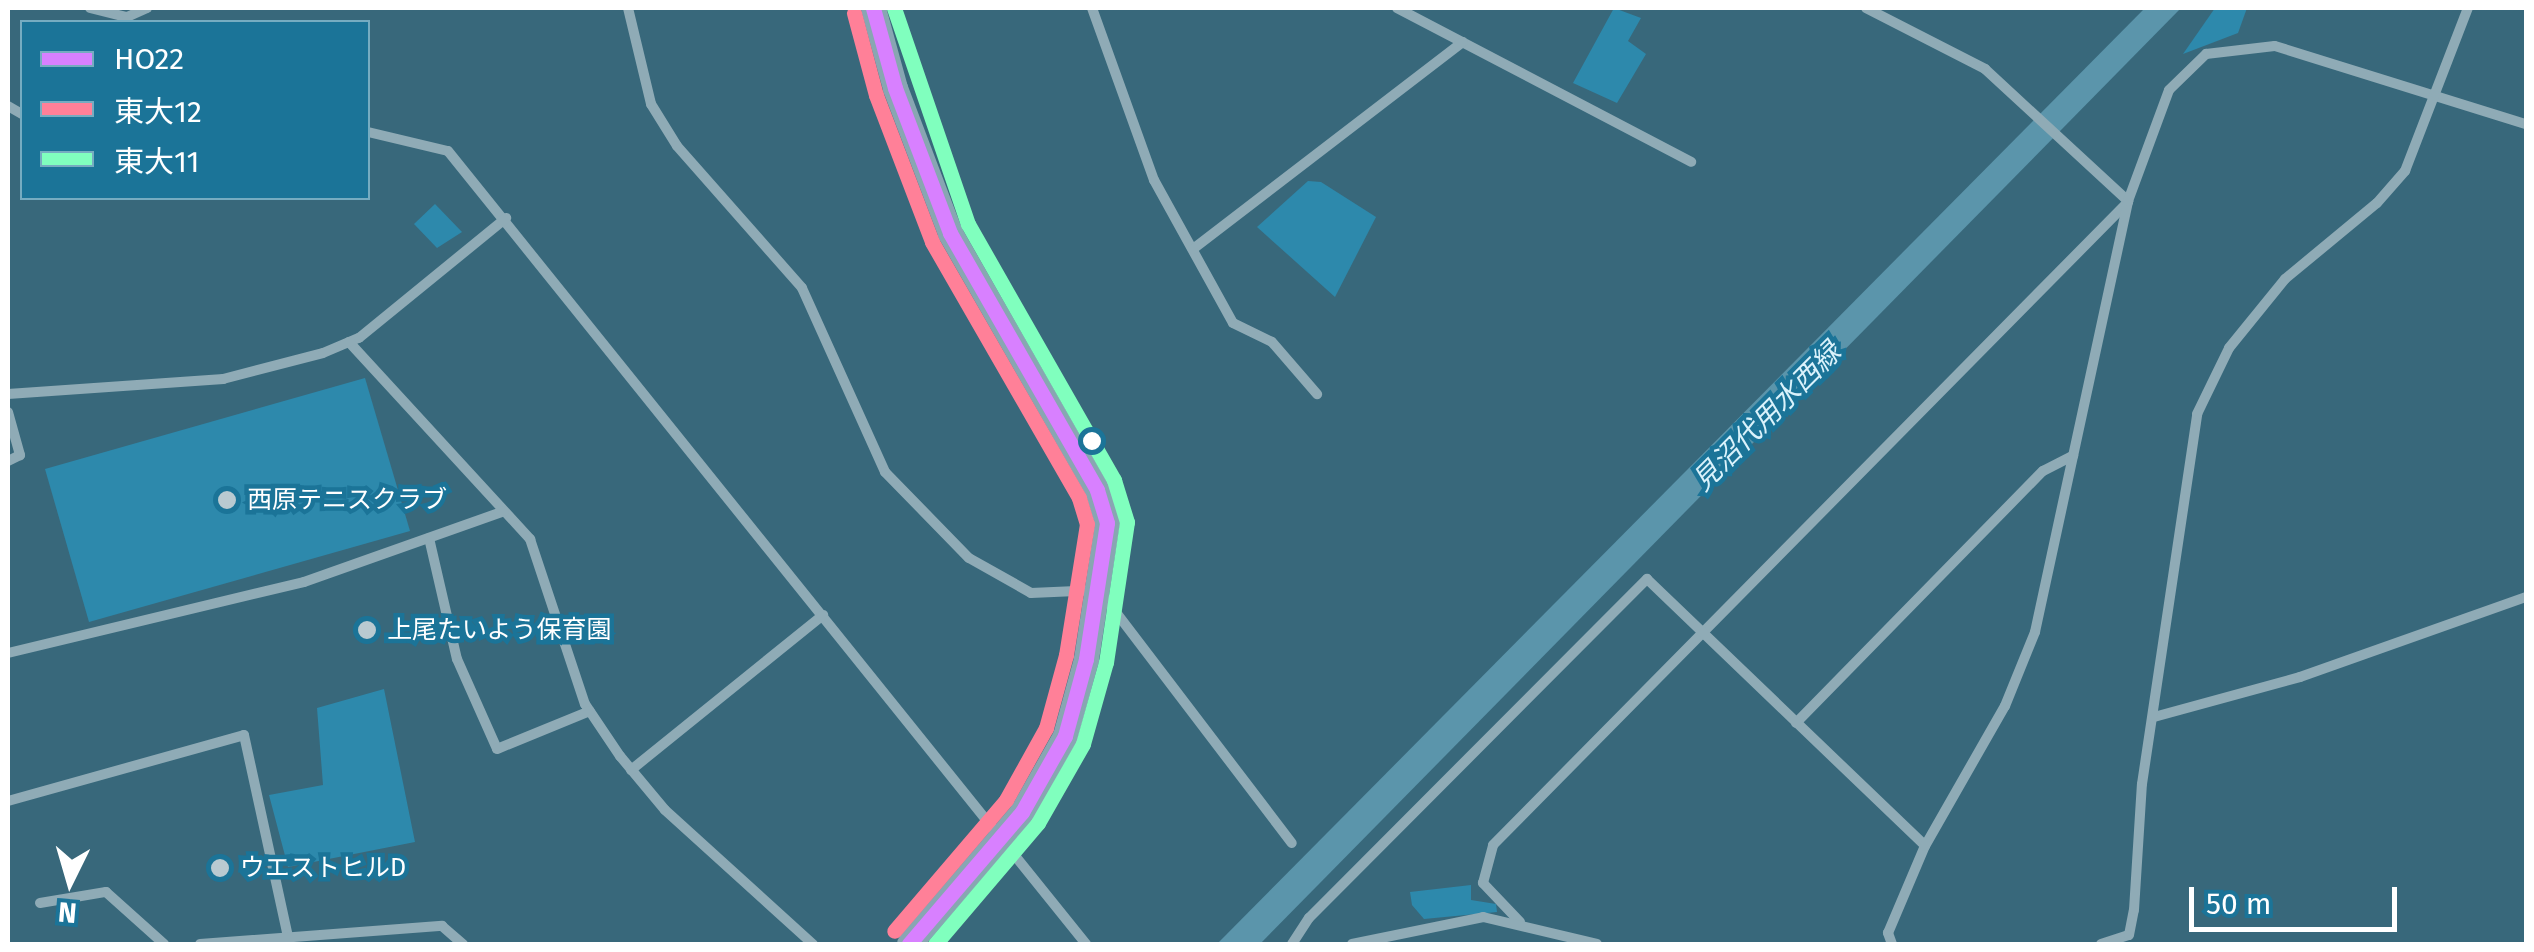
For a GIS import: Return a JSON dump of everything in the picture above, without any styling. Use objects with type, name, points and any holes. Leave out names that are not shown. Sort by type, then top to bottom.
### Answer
[{"type":"street","points":[[90,8],[127,16],[146,8]]},
{"type":"street","points":[[628,8],[651,104],[677,146],[776,250],[802,288],[885,472],[968,558],[1031,593],[1099,590]]},
{"type":"street","points":[[873,8],[901,107],[950,233],[1104,506],[1099,590],[1065,736],[1002,838],[909,944]]},
{"type":"street","points":[[1092,8],[1154,180],[1232,323],[1272,342],[1317,394]]},
{"type":"street","points":[[1396,8],[1692,162]]},
{"type":"street","points":[[1866,8],[1985,69],[2030,106],[2128,201]]},
{"type":"street","points":[[2101,944],[2129,935],[2154,717],[2197,414],[2229,348],[2285,278],[2377,203],[2404,171],[2468,8]]},
{"type":"street","points":[[1193,249],[1463,42]]},
{"type":"street","points":[[1892,944],[1888,933],[1925,846],[2020,673],[2073,456],[2128,201],[2169,90],[2206,54],[2275,46],[2526,124]]},
{"type":"street","points":[[370,132],[448,151],[506,218],[1086,944]]},
{"type":"street","points":[[1520,922],[1483,883],[1493,845],[2128,201]]},
{"type":"street","points":[[8,394],[223,380],[350,342],[506,218]]},
{"type":"street","points":[[350,342],[504,511],[542,562],[562,645],[590,711],[631,770],[665,810],[813,944]]},
{"type":"street","points":[[8,412],[20,455],[8,461]]},
{"type":"street","points":[[1796,723],[2044,471],[2073,456]]},
{"type":"street","points":[[8,641],[11,652],[304,582],[504,511]]},
{"type":"street","points":[[429,538],[457,659],[497,749],[590,711]]},
{"type":"street","points":[[1292,944],[1310,918],[1647,580],[1925,846]]},
{"type":"street","points":[[1099,590],[1292,843]]},
{"type":"street","points":[[2154,717],[2300,677],[2526,597]]},
{"type":"street","points":[[631,770],[823,614]]},
{"type":"street","points":[[8,801],[244,735],[289,942]]},
{"type":"street","points":[[40,903],[106,892],[164,944]]},
{"type":"street","points":[[1352,944],[1484,917],[1520,922],[1597,944]]},
{"type":"street","points":[[200,944],[289,942],[442,926],[463,944]]},
{"type":"shaded area","points":[[1614,8],[1641,18],[1628,41],[1646,54],[1617,103],[1573,83]]},
{"type":"shaded area","points":[[2215,8],[2247,8],[2238,33],[2183,54]]},
{"type":"shaded area","points":[[1308,181],[1321,182],[1376,217],[1335,297],[1257,227]]},
{"type":"shaded area","points":[[435,204],[462,232],[437,248],[414,224]]},
{"type":"shaded area","name":"西原テニスクラブ","points":[[365,378],[410,531],[89,622],[45,469]]},
{"type":"shaded area","points":[[384,689],[415,842],[288,867],[269,795],[323,785],[317,708]]},
{"type":"shaded area","points":[[1471,885],[1471,900],[1496,904],[1497,912],[1424,919],[1412,905],[1410,892]]},
{"type":"water","name":"見沼代用水西緑","points":[[2145,8],[2181,8],[1260,944],[1217,944]]},
{"type":"transit line","name":"HO22","points":[[873,8],[895,88],[950,233],[1097,490],[1107,523],[1086,659],[1065,736],[1022,812],[909,944]]},
{"type":"transit line","name":"東大11","points":[[894,8],[968,224],[1114,480],[1127,522],[1106,662],[1083,744],[1038,823],[935,944]]},
{"type":"transit line","name":"東大12","points":[[854,13],[876,95],[932,242],[1079,498],[1087,524],[1066,655],[1046,728],[1006,800],[894,931]]},
{"type":"place","name":"西原テニスクラブ","points":[[227,500]]},
{"type":"place","name":"上尾たいよう保育園","points":[[367,630]]},
{"type":"place","name":"ウエストヒルD","points":[[220,868]]}]
